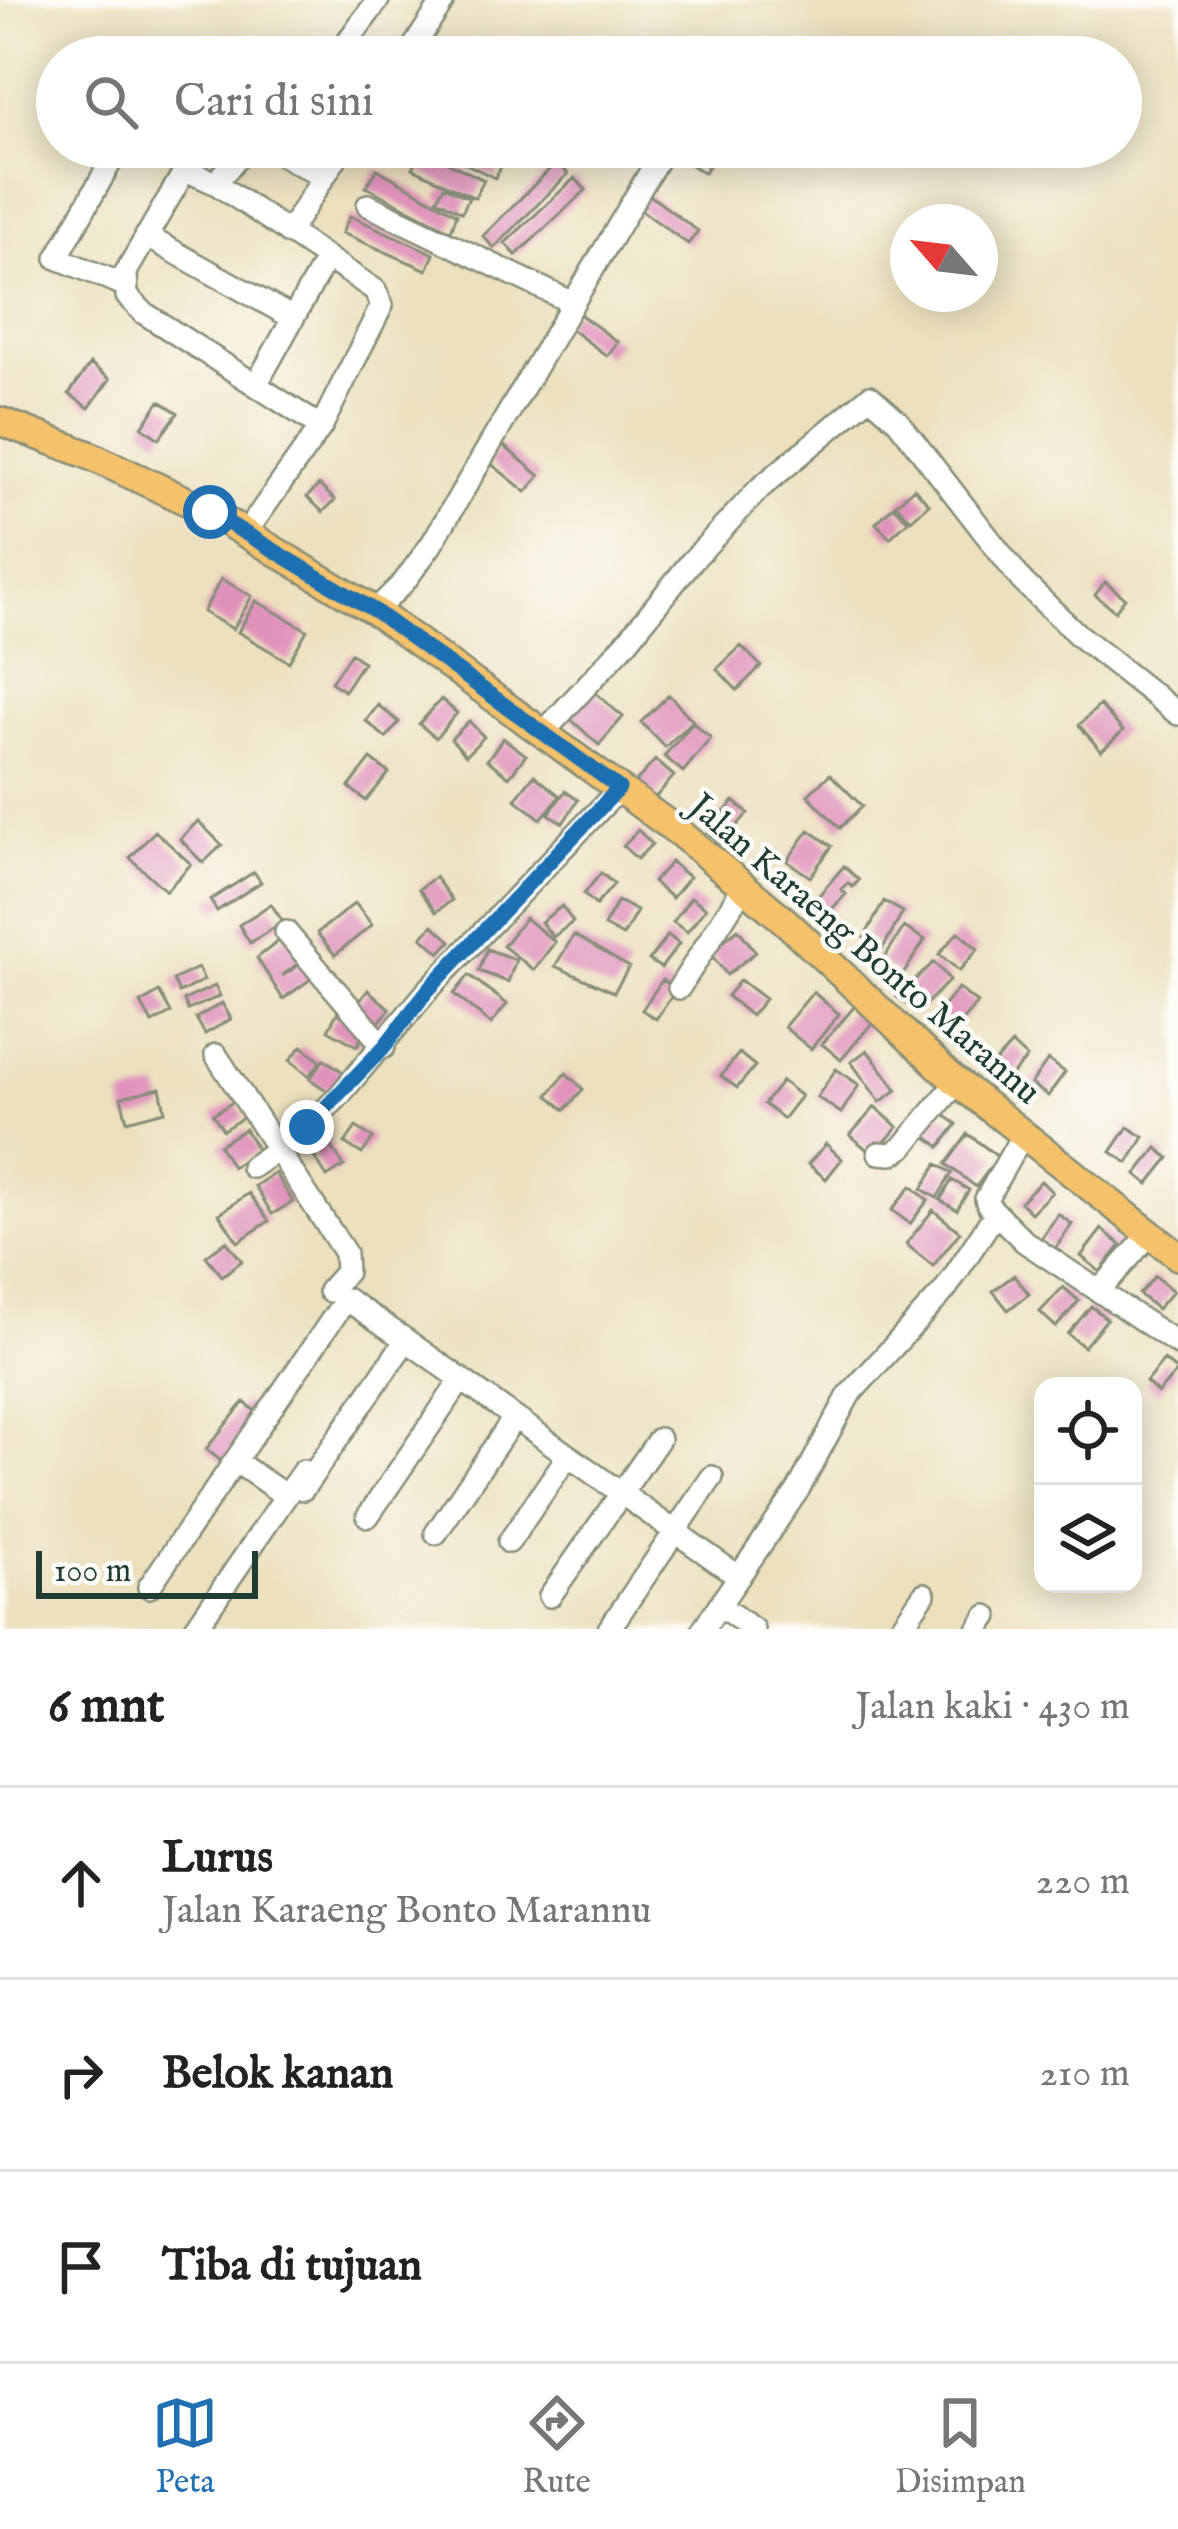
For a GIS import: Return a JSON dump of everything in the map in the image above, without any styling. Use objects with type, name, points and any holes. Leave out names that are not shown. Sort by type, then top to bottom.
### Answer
[{"type":"main road","name":"Jalan Karaeng Bonto Marannu","points":[[0,421],[89,455],[247,531],[375,611],[619,788],[744,886],[957,1082],[1178,1256]]},
{"type":"street","points":[[351,36],[378,0]]},
{"type":"street","points":[[421,36],[445,0]]},
{"type":"street","points":[[107,168],[57,258],[124,286]]},
{"type":"street","points":[[183,168],[125,272],[127,296],[145,313],[321,427]]},
{"type":"street","points":[[202,168],[215,183],[375,290],[382,305],[321,427],[247,531]]},
{"type":"street","points":[[215,183],[228,168]]},
{"type":"street","points":[[306,168],[323,177]]},
{"type":"street","points":[[288,233],[329,168]]},
{"type":"street","points":[[375,611],[431,545],[653,168]]},
{"type":"street","points":[[368,205],[573,303]]},
{"type":"street","points":[[146,236],[293,318]]},
{"type":"street","points":[[256,385],[326,259]]},
{"type":"street","points":[[544,733],[749,499],[870,396],[898,422],[1022,581],[1078,635],[1178,714]]},
{"type":"street","points":[[252,1167],[323,1112],[384,1047],[428,990],[619,788]]},
{"type":"street","points":[[679,988],[744,886]]},
{"type":"street","points":[[286,932],[384,1047]]},
{"type":"street","points":[[216,1055],[347,1258],[342,1281],[329,1291]]},
{"type":"street","points":[[879,1153],[892,1154],[904,1147],[957,1082]]},
{"type":"street","points":[[1022,1136],[986,1199],[995,1214],[1025,1242],[1178,1344]]},
{"type":"street","points":[[703,1629],[798,1490],[849,1395],[945,1290],[995,1214]]},
{"type":"street","points":[[1099,1291],[1150,1234]]},
{"type":"street","points":[[149,1587],[346,1299],[739,1577]]},
{"type":"street","points":[[195,1629],[401,1337]]},
{"type":"street","points":[[368,1516],[461,1380]]},
{"type":"street","points":[[436,1533],[514,1418]]},
{"type":"street","points":[[550,1596],[659,1439]]},
{"type":"street","points":[[508,1542],[567,1457]]},
{"type":"street","points":[[236,1461],[295,1492]]},
{"type":"street","points":[[609,1629],[712,1477]]},
{"type":"street","points":[[900,1629],[924,1594]]},
{"type":"street","points":[[719,1605],[753,1629]]},
{"type":"building","points":[[413,168],[459,168],[484,180],[475,198]]},
{"type":"building","points":[[475,168],[500,168],[495,178]]},
{"type":"building","points":[[551,168],[562,168],[568,174],[494,248],[483,236]]},
{"type":"building","points":[[377,169],[457,214],[451,231],[366,187]]},
{"type":"building","points":[[575,178],[586,190],[516,255],[505,243]]},
{"type":"building","points":[[444,186],[469,198],[462,212],[437,199]]},
{"type":"building","points":[[648,194],[698,231],[688,244],[638,208]]},
{"type":"building","points":[[350,216],[434,254],[427,270],[342,233]]},
{"type":"building","points":[[574,310],[618,342],[607,356],[564,324]]},
{"type":"building","points":[[90,364],[110,379],[89,408],[69,394]]},
{"type":"building","points":[[160,401],[178,413],[159,439],[142,427]]},
{"type":"building","points":[[503,445],[540,476],[526,492],[489,462]]},
{"type":"building","points":[[319,485],[335,500],[323,512],[307,497]]},
{"type":"building","points":[[914,488],[929,504],[911,520],[896,504]]},
{"type":"building","points":[[894,506],[908,521],[890,538],[876,523]]},
{"type":"building","points":[[221,579],[252,596],[233,629],[203,612]]},
{"type":"building","points":[[1105,582],[1125,598],[1115,611],[1095,595]]},
{"type":"building","points":[[256,601],[307,630],[289,662],[238,632]]},
{"type":"building","points":[[741,646],[761,666],[737,690],[717,669]]},
{"type":"building","points":[[351,653],[363,662],[344,691],[331,682]]},
{"type":"building","points":[[588,686],[623,717],[599,745],[564,713]]},
{"type":"building","points":[[669,695],[693,721],[665,747],[641,722]]},
{"type":"building","points":[[441,699],[457,713],[436,738],[419,724]]},
{"type":"building","points":[[378,705],[399,722],[386,738],[366,721]]},
{"type":"building","points":[[1100,705],[1123,731],[1101,751],[1079,725]]},
{"type":"building","points":[[469,721],[484,737],[466,755],[451,739]]},
{"type":"building","points":[[693,723],[711,738],[683,772],[664,756]]},
{"type":"building","points":[[503,738],[526,755],[509,777],[487,760]]},
{"type":"building","points":[[371,759],[389,773],[366,801],[349,787]]},
{"type":"building","points":[[655,760],[674,776],[654,799],[635,783]]},
{"type":"building","points":[[830,774],[862,806],[840,828],[808,795]]},
{"type":"building","points":[[534,775],[560,796],[541,819],[515,799]]},
{"type":"building","points":[[565,791],[578,800],[563,823],[549,814]]},
{"type":"building","points":[[734,801],[748,813],[721,844],[707,832]]},
{"type":"building","points":[[198,821],[222,845],[203,863],[180,839]]},
{"type":"building","points":[[638,830],[652,844],[637,859],[623,846]]},
{"type":"building","points":[[809,830],[832,846],[810,877],[787,861]]},
{"type":"building","points":[[155,831],[191,864],[166,891],[130,858]]},
{"type":"building","points":[[671,862],[689,877],[672,898],[653,882]]},
{"type":"building","points":[[844,866],[859,880],[841,889],[846,894],[828,913],[814,901]]},
{"type":"building","points":[[254,872],[261,882],[217,911],[210,900]]},
{"type":"building","points":[[601,873],[614,884],[596,905],[584,894]]},
{"type":"building","points":[[435,877],[452,900],[436,912],[419,889]]},
{"type":"building","points":[[691,897],[706,908],[687,932],[673,922]]},
{"type":"building","points":[[618,901],[637,911],[623,936],[604,926]]},
{"type":"building","points":[[884,901],[903,912],[883,948],[864,938]]},
{"type":"building","points":[[355,903],[372,925],[335,955],[317,933]]},
{"type":"building","points":[[271,904],[283,922],[250,943],[239,925]]},
{"type":"building","points":[[562,906],[573,922],[553,937],[541,922]]},
{"type":"building","points":[[525,918],[555,942],[534,970],[503,946]]},
{"type":"building","points":[[433,925],[451,941],[440,953],[422,937]]},
{"type":"building","points":[[904,927],[925,940],[902,976],[881,963]]},
{"type":"building","points":[[738,929],[756,952],[727,975],[709,952]]},
{"type":"building","points":[[958,932],[978,949],[959,971],[939,954]]},
{"type":"building","points":[[286,935],[304,959],[282,976],[305,961],[315,976],[283,999],[257,958]]},
{"type":"building","points":[[574,935],[629,967],[614,992],[555,966]]},
{"type":"building","points":[[668,935],[679,944],[661,968],[649,960]]},
{"type":"building","points":[[487,949],[516,960],[508,982],[479,971]]},
{"type":"building","points":[[934,962],[950,980],[917,1013],[897,997]]},
{"type":"building","points":[[198,968],[204,980],[179,993],[173,980]]},
{"type":"building","points":[[469,975],[507,1004],[491,1024],[454,994]]},
{"type":"building","points":[[662,980],[676,990],[656,1019],[642,1010]]},
{"type":"building","points":[[740,980],[765,999],[751,1016],[727,996]]},
{"type":"building","points":[[215,986],[220,996],[188,1010],[184,1000]]},
{"type":"building","points":[[958,988],[977,1003],[949,1036],[931,1021]]},
{"type":"building","points":[[368,990],[390,1009],[376,1026],[354,1008]]},
{"type":"building","points":[[159,992],[171,1013],[152,1023],[141,1003]]},
{"type":"building","points":[[813,992],[839,1014],[811,1049],[784,1027]]},
{"type":"building","points":[[222,1003],[231,1019],[205,1034],[196,1018]]},
{"type":"building","points":[[855,1006],[873,1022],[841,1060],[822,1044]]},
{"type":"building","points":[[337,1013],[367,1029],[357,1046],[328,1030]]},
{"type":"building","points":[[1012,1044],[1027,1058],[1003,1084],[988,1070]]},
{"type":"building","points":[[302,1046],[321,1061],[309,1076],[290,1060]]},
{"type":"building","points":[[867,1050],[897,1090],[880,1102],[851,1062]]},
{"type":"building","points":[[739,1053],[755,1066],[737,1088],[721,1076]]},
{"type":"building","points":[[324,1059],[343,1072],[329,1092],[310,1079]]},
{"type":"building","points":[[1048,1060],[1065,1072],[1048,1096],[1031,1084]]},
{"type":"building","points":[[836,1069],[859,1085],[841,1113],[817,1097]]},
{"type":"building","points":[[566,1073],[583,1089],[565,1110],[548,1095]]},
{"type":"building","points":[[782,1081],[801,1096],[783,1119],[764,1104]]},
{"type":"building","points":[[160,1088],[165,1111],[127,1121],[121,1097]]},
{"type":"building","points":[[235,1101],[244,1117],[223,1130],[213,1114]]},
{"type":"building","points":[[875,1107],[898,1127],[873,1155],[850,1135]]},
{"type":"building","points":[[937,1110],[957,1124],[940,1147],[921,1132]]},
{"type":"building","points":[[356,1127],[373,1138],[362,1154],[345,1143]]},
{"type":"building","points":[[1128,1127],[1144,1137],[1128,1163],[1111,1152]]},
{"type":"building","points":[[245,1129],[258,1151],[232,1167],[219,1145]]},
{"type":"building","points":[[968,1134],[998,1157],[976,1187],[946,1164]]},
{"type":"building","points":[[325,1136],[344,1166],[327,1177],[308,1147]]},
{"type":"building","points":[[826,1144],[842,1159],[826,1179],[808,1164]]},
{"type":"building","points":[[1157,1148],[1169,1158],[1148,1184],[1136,1174]]},
{"type":"building","points":[[937,1164],[952,1173],[937,1198],[922,1189]]},
{"type":"building","points":[[275,1173],[293,1202],[272,1214],[255,1186]]},
{"type":"building","points":[[952,1180],[969,1190],[957,1210],[940,1200]]},
{"type":"building","points":[[1041,1181],[1052,1192],[1031,1213],[1020,1202]]},
{"type":"building","points":[[911,1186],[928,1200],[910,1224],[892,1210]]},
{"type":"building","points":[[249,1193],[269,1221],[238,1242],[219,1214]]},
{"type":"building","points":[[933,1210],[960,1232],[933,1266],[906,1244]]},
{"type":"building","points":[[1058,1214],[1072,1224],[1055,1249],[1041,1239]]},
{"type":"building","points":[[1102,1229],[1121,1245],[1100,1272],[1081,1256]]},
{"type":"building","points":[[226,1241],[242,1261],[222,1276],[206,1256]]},
{"type":"building","points":[[1014,1275],[1029,1294],[1008,1310],[993,1291]]},
{"type":"building","points":[[1155,1276],[1173,1291],[1157,1309],[1139,1294]]},
{"type":"building","points":[[1063,1287],[1079,1301],[1056,1327],[1040,1312]]},
{"type":"building","points":[[1091,1306],[1107,1319],[1084,1347],[1068,1334]]},
{"type":"building","points":[[1164,1360],[1177,1371],[1158,1393],[1146,1382]]},
{"type":"building","points":[[244,1402],[259,1414],[231,1469],[206,1449]]},
{"type":"route","points":[[210,512],[375,611],[619,788],[428,990],[384,1047],[307,1127]]}]
